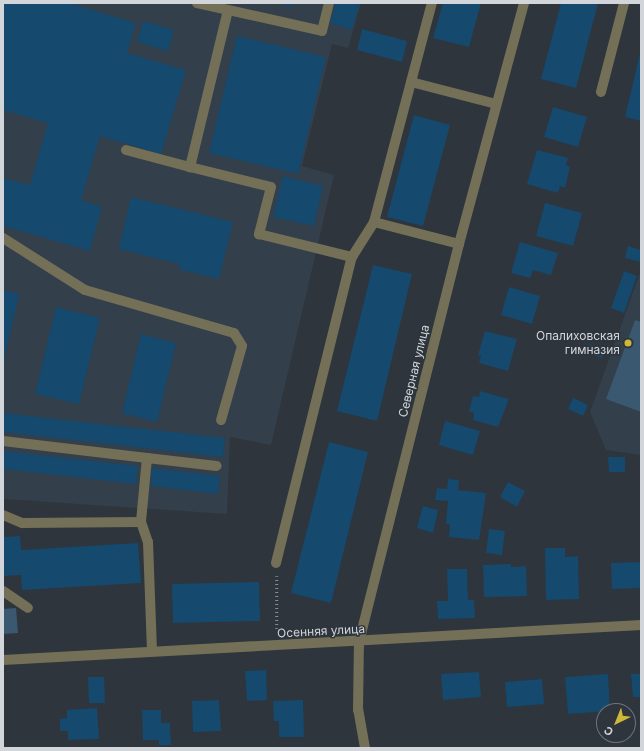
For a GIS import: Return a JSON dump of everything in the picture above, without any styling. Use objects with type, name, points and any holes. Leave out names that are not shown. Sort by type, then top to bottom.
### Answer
[{"type":"street","points":[[197,3],[322,31],[329,3]]},
{"type":"street","points":[[276,563],[352,257],[374,222],[432,3]]},
{"type":"street","name":"Северная улица","points":[[365,748],[358,710],[359,642],[496,104],[524,3]]},
{"type":"street","points":[[602,92],[624,3]]},
{"type":"street","points":[[190,167],[228,10]]},
{"type":"street","points":[[410,82],[496,104]]},
{"type":"street","points":[[126,150],[270,187],[259,234],[352,257]]},
{"type":"street","points":[[374,222],[460,244]]},
{"type":"street","points":[[3,238],[85,290],[234,333],[242,346],[221,420]]},
{"type":"street","points":[[3,441],[217,466]]},
{"type":"street","points":[[147,458],[141,522],[148,542],[152,651]]},
{"type":"street","points":[[3,515],[22,523],[141,522]]},
{"type":"street","points":[[3,591],[28,608]]},
{"type":"street","name":"Осенняя улица","points":[[3,660],[152,651],[359,642],[641,625]]},
{"type":"path","points":[[276,563],[277,646]]},
{"type":"shaded area","points":[[3,3],[361,3],[348,48],[332,44],[302,166],[334,175],[271,445],[230,437],[227,514],[3,499]]},
{"type":"shaded area","name":"Опалиховская гимназия","points":[[641,270],[641,455],[606,450],[590,412]]},
{"type":"shaded area","points":[[635,320],[641,322],[641,412],[606,399]]},
{"type":"shaded area","points":[[16,608],[18,633],[3,634],[3,609]]},
{"type":"building","points":[[3,3],[68,3],[136,23],[127,53],[186,70],[161,154],[100,136],[81,200],[102,207],[90,251],[3,226],[3,178],[30,185],[48,123],[3,110]]},
{"type":"building","points":[[277,3],[292,3],[291,7]]},
{"type":"building","points":[[336,3],[360,3],[352,30],[330,23]]},
{"type":"building","points":[[443,3],[481,3],[469,47],[433,38]]},
{"type":"building","points":[[561,3],[598,3],[576,88],[541,79]]},
{"type":"building","points":[[143,21],[174,30],[168,51],[137,42]]},
{"type":"building","points":[[362,29],[407,41],[402,62],[357,50]]},
{"type":"building","points":[[237,36],[326,57],[298,174],[209,153]]},
{"type":"building","points":[[641,53],[641,121],[625,117]]},
{"type":"building","points":[[553,107],[587,117],[578,147],[544,137]]},
{"type":"building","points":[[414,115],[450,125],[423,226],[387,217]]},
{"type":"building","points":[[537,150],[568,158],[566,165],[570,167],[565,188],[560,186],[558,193],[527,184]]},
{"type":"building","points":[[283,176],[323,186],[314,226],[273,217]]},
{"type":"building","points":[[131,197],[233,222],[219,279],[178,269],[180,264],[119,249]]},
{"type":"building","points":[[545,203],[582,213],[573,246],[536,236]]},
{"type":"building","points":[[520,242],[558,253],[551,275],[533,270],[530,278],[511,273]]},
{"type":"building","points":[[628,246],[641,250],[641,262],[625,258]]},
{"type":"building","points":[[373,265],[412,274],[377,421],[337,411]]},
{"type":"building","points":[[624,271],[637,276],[624,313],[611,308]]},
{"type":"building","points":[[509,287],[540,296],[532,324],[501,315]]},
{"type":"building","points":[[3,290],[19,294],[4,360],[3,360]]},
{"type":"building","points":[[56,307],[100,318],[79,404],[35,394]]},
{"type":"building","points":[[485,331],[517,339],[508,371],[479,363],[481,356],[478,355]]},
{"type":"building","points":[[141,334],[176,343],[157,422],[122,413]]},
{"type":"building","points":[[589,344],[605,349],[602,358],[586,353]]},
{"type":"building","points":[[480,391],[509,399],[498,427],[473,420],[474,413],[469,412],[473,396],[479,397]]},
{"type":"building","points":[[573,398],[588,405],[583,416],[568,409]]},
{"type":"building","points":[[3,413],[225,438],[223,457],[3,432]]},
{"type":"building","points":[[445,421],[480,431],[473,455],[439,445]]},
{"type":"building","points":[[329,442],[368,452],[331,603],[291,593]]},
{"type":"building","points":[[3,451],[138,466],[136,484],[3,469]]},
{"type":"building","points":[[608,457],[625,457],[625,472],[609,472]]},
{"type":"building","points":[[152,468],[220,476],[218,494],[151,486]]},
{"type":"building","points":[[448,479],[459,480],[458,490],[486,493],[479,540],[449,537],[450,525],[446,524],[448,501],[435,500],[437,488],[447,489]]},
{"type":"building","points":[[508,482],[525,491],[517,507],[500,497]]},
{"type":"building","points":[[423,506],[438,510],[433,533],[417,528]]},
{"type":"building","points":[[489,529],[505,531],[502,555],[486,553]]},
{"type":"building","points":[[20,536],[21,550],[138,543],[141,583],[22,590],[21,575],[3,576],[3,537]]},
{"type":"building","points":[[545,548],[565,548],[565,557],[578,556],[579,599],[546,600]]},
{"type":"building","points":[[641,562],[641,588],[612,589],[611,563]]},
{"type":"building","points":[[511,564],[511,567],[526,566],[527,596],[484,597],[483,565]]},
{"type":"building","points":[[447,569],[467,569],[468,600],[474,600],[475,618],[438,619],[437,601],[448,601]]},
{"type":"building","points":[[259,582],[260,621],[173,623],[172,584]]},
{"type":"building","points":[[266,670],[267,700],[247,701],[245,671]]},
{"type":"building","points":[[479,672],[481,697],[443,700],[441,674]]},
{"type":"building","points":[[608,674],[610,703],[596,703],[596,712],[568,714],[565,677]]},
{"type":"building","points":[[631,674],[641,674],[641,697],[633,697]]},
{"type":"building","points":[[88,677],[104,677],[105,703],[89,703]]},
{"type":"building","points":[[542,679],[544,704],[507,707],[505,682]]},
{"type":"building","points":[[219,700],[221,731],[193,732],[192,701]]},
{"type":"building","points":[[303,700],[304,737],[279,737],[279,721],[274,721],[273,701]]},
{"type":"building","points":[[97,708],[99,739],[68,740],[68,731],[60,731],[60,719],[67,718],[67,710]]},
{"type":"building","points":[[142,710],[161,710],[161,723],[170,723],[171,745],[159,745],[159,740],[143,740]]},
{"type":"place","name":"Опалиховская гимназия","points":[[628,343]]}]
